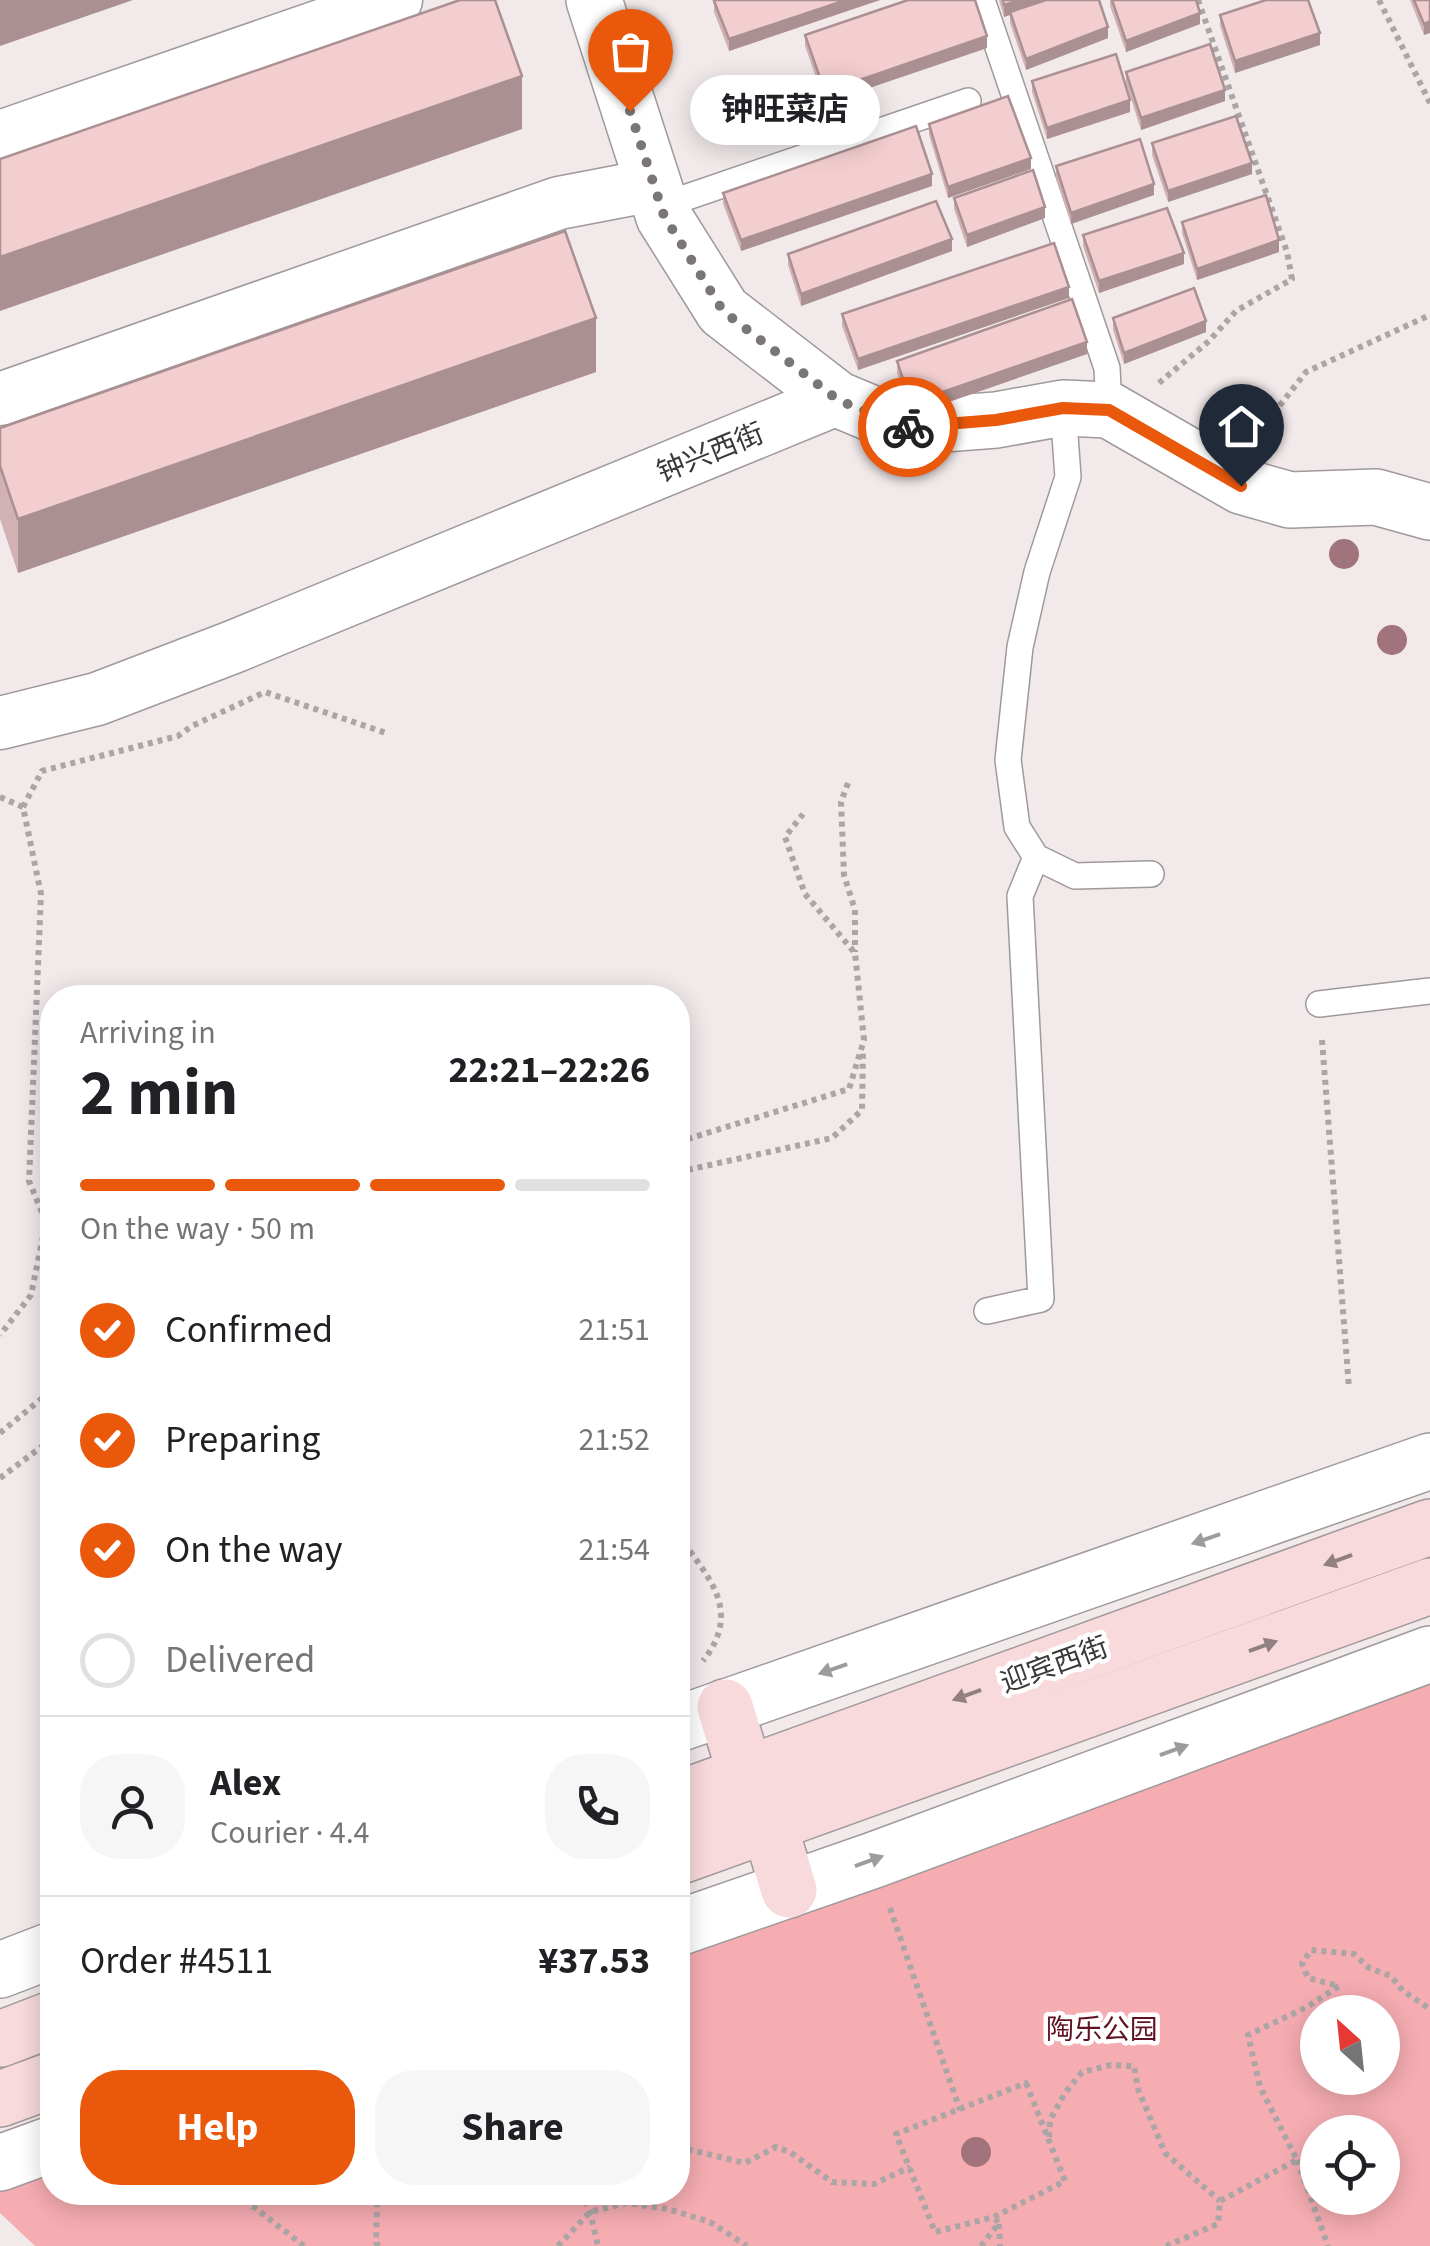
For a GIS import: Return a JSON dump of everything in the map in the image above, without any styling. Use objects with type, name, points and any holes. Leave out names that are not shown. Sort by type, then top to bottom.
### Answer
[{"type":"main road","name":"迎宾西街","points":[[690,1796],[1430,1527]]},
{"type":"main road","name":"迎宾西街","points":[[690,1853],[1430,1586]]},
{"type":"main road","points":[[701,1716],[746,1775]]},
{"type":"main road","points":[[769,1825],[789,1890]]},
{"type":"main road","points":[[0,2038],[40,2023]]},
{"type":"main road","points":[[0,2099],[40,2084]]},
{"type":"street","points":[[0,137],[396,0]]},
{"type":"street","points":[[594,0],[664,216],[723,311],[838,400],[904,427],[1097,412],[1241,486],[1290,500],[1376,496],[1430,512]]},
{"type":"street","points":[[0,399],[559,203],[657,196]]},
{"type":"street","name":"钟兴西街","points":[[0,723],[97,699],[148,680],[838,400]]},
{"type":"street","points":[[701,1716],[1430,1461]]},
{"type":"street","points":[[690,1924],[874,1860],[1430,1654]]},
{"type":"street","points":[[1,1969],[40,1954]]},
{"type":"street","points":[[0,2163],[40,2148]]},
{"type":"lane","points":[[982,0],[1107,368],[1097,412],[1068,477],[1037,572],[1024,628],[1008,760],[1017,827],[1036,857],[1075,876],[1151,874]]},
{"type":"lane","points":[[657,196],[968,101]]},
{"type":"lane","points":[[987,1311],[1042,1299],[1020,896],[1036,857]]},
{"type":"lane","points":[[1319,1004],[1430,991]]},
{"type":"path","points":[[1097,412],[1209,341],[1236,311],[1292,280],[1287,252],[1198,0]]},
{"type":"path","points":[[1379,0],[1430,103]]},
{"type":"path","points":[[1222,476],[1306,372],[1430,315]]},
{"type":"path","points":[[40,1208],[29,1181],[41,894],[23,807],[42,771],[178,736],[266,692],[389,734]]},
{"type":"path","points":[[690,1169],[832,1138],[862,1110],[864,1040],[855,954],[855,910],[844,874],[841,802],[848,783]]},
{"type":"path","points":[[0,797],[23,807]]},
{"type":"path","points":[[803,814],[784,837],[805,894],[855,954]]},
{"type":"path","points":[[1319,1004],[1349,1388]]},
{"type":"path","points":[[690,1138],[849,1089],[864,1040]]},
{"type":"path","points":[[0,1335],[31,1295],[40,1251]]},
{"type":"path","points":[[0,1433],[40,1400]]},
{"type":"path","points":[[0,1478],[40,1448]]},
{"type":"path","points":[[690,1552],[714,1585],[724,1614],[710,1651],[700,1665],[717,1688],[701,1716]]},
{"type":"path","points":[[874,1860],[960,2110]]},
{"type":"path","points":[[1328,2246],[1296,2160],[1260,2087],[1248,2035],[1308,2008],[1339,1986],[1308,1978],[1302,1964],[1311,1950],[1354,1954],[1369,1968],[1391,1976],[1403,1991],[1430,2009]]},
{"type":"path","points":[[1049,2142],[1050,2120],[1082,2072],[1111,2065],[1134,2066],[1138,2089],[1165,2153],[1220,2201]]},
{"type":"path","points":[[1026,2083],[1065,2181],[996,2220],[935,2232],[896,2134],[960,2110],[1026,2083]]},
{"type":"path","points":[[690,2151],[745,2163],[776,2148],[790,2152],[832,2182],[874,2184],[910,2167]]},
{"type":"path","points":[[1220,2201],[1296,2160]]},
{"type":"path","points":[[1166,2246],[1218,2224],[1220,2201]]},
{"type":"path","points":[[251,2205],[304,2246]]},
{"type":"path","points":[[377,2205],[378,2246]]},
{"type":"path","points":[[587,2205],[598,2246]]},
{"type":"path","points":[[558,2246],[590,2212],[622,2205]]},
{"type":"path","points":[[634,2205],[668,2209],[710,2222],[747,2246]]},
{"type":"path","points":[[982,2246],[996,2220]]},
{"type":"path","points":[[996,2220],[1000,2246]]},
{"type":"green space","name":"陶乐公园","points":[[1430,1681],[1430,2246],[35,2246],[0,2213],[0,2184],[40,2171],[40,2205],[690,2205],[690,1950]]},
{"type":"building","points":[[460,0],[495,0],[522,76],[0,257],[0,159]]},
{"type":"building","points":[[716,0],[846,0],[729,39]]},
{"type":"building","points":[[908,0],[975,0],[987,36],[825,92],[805,35]]},
{"type":"building","points":[[1046,0],[1099,0],[1108,27],[1026,59],[1010,12]]},
{"type":"building","points":[[1112,0],[1196,0],[1200,13],[1126,41]]},
{"type":"building","points":[[1266,0],[1308,0],[1320,33],[1235,61],[1220,15]]},
{"type":"building","points":[[1414,0],[1430,0],[1430,21],[1424,24]]},
{"type":"building","points":[[1210,44],[1225,90],[1141,118],[1126,72]]},
{"type":"building","points":[[1116,54],[1130,100],[1047,128],[1032,81]]},
{"type":"building","points":[[1008,96],[1031,158],[948,187],[929,124]]},
{"type":"building","points":[[1236,116],[1252,163],[1168,191],[1152,143]]},
{"type":"building","points":[[916,126],[932,174],[741,240],[723,193]]},
{"type":"building","points":[[1140,139],[1154,184],[1071,213],[1056,166]]},
{"type":"building","points":[[1033,170],[1045,207],[967,235],[954,198]]},
{"type":"building","points":[[1266,195],[1279,240],[1197,269],[1182,222]]},
{"type":"building","points":[[936,201],[952,239],[801,294],[788,254]]},
{"type":"building","points":[[1167,208],[1184,253],[1099,281],[1083,235]]},
{"type":"building","points":[[565,231],[596,318],[18,519],[0,466],[0,428]]},
{"type":"building","points":[[1054,243],[1069,287],[858,359],[842,314]]},
{"type":"building","points":[[1194,288],[1206,321],[1124,353],[1113,318]]},
{"type":"building","points":[[1072,299],[1087,342],[911,403],[897,361]]},
{"type":"way so far","points":[[630,111],[664,216],[723,311],[838,400],[908,427]]},
{"type":"place","name":"钟旺菜店","points":[[630,111]]},
{"type":"route","points":[[908,427],[996,420],[1063,408],[1109,410],[1241,486]]}]
